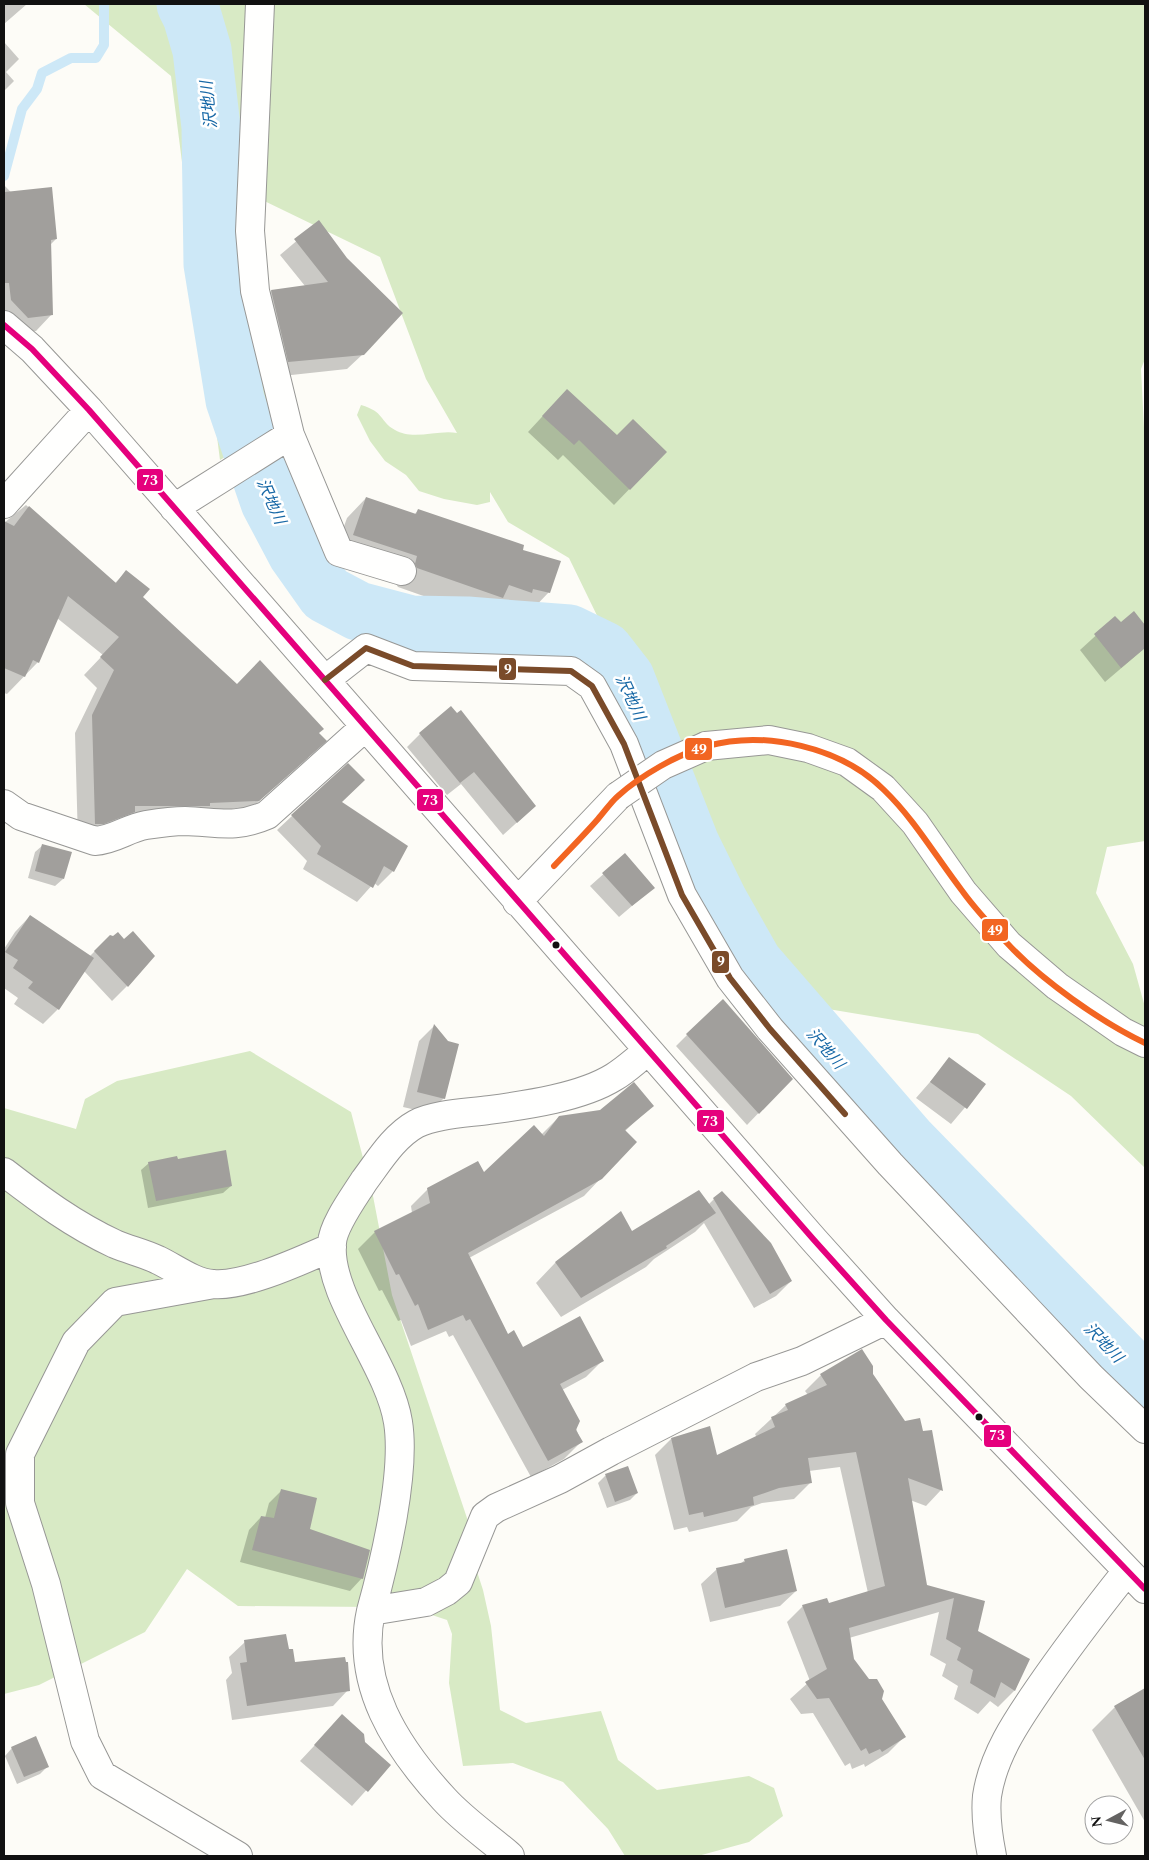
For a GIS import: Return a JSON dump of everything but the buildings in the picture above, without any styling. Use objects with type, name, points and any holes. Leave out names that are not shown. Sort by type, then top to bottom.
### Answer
[{"type":"street","points":[[260,4],[250,231],[255,291],[290,435],[339,552],[402,571]]},
{"type":"street","points":[[4,325],[32,349],[89,410],[648,1051],[886,1320],[1136,1580],[1067,1647],[1011,1730],[998,1758],[987,1795],[986,1826],[992,1856]]},
{"type":"street","points":[[4,504],[89,410]]},
{"type":"street","points":[[174,508],[290,435]]},
{"type":"street","points":[[325,680],[366,648],[413,666],[571,671],[592,686],[624,744],[682,895],[730,978],[770,1029],[890,1164],[1091,1377],[1145,1430]]},
{"type":"street","points":[[4,804],[21,816],[96,841],[108,840],[143,826],[164,823],[249,823],[267,815],[365,727]]},
{"type":"street","points":[[518,902],[618,796],[663,765],[706,746],[769,740],[808,748],[847,762],[883,788],[914,823],[963,892],[1009,945],[1056,986],[1123,1032],[1145,1043]]},
{"type":"street","points":[[510,1856],[444,1799],[411,1759],[387,1720],[374,1694],[368,1665],[368,1625],[388,1536],[400,1443],[389,1388],[342,1293],[334,1268],[332,1247],[338,1227],[350,1202],[390,1146],[416,1124],[457,1114],[545,1100],[589,1089],[614,1077],[648,1051]]},
{"type":"street","points":[[4,1172],[48,1206],[116,1245],[146,1254],[201,1281],[214,1284]]},
{"type":"street","points":[[238,1856],[102,1775],[85,1741],[46,1584],[20,1503],[20,1454],[76,1342],[115,1302],[238,1281],[332,1247]]},
{"type":"street","points":[[371,1611],[426,1602],[447,1591],[458,1582],[463,1573],[472,1543],[485,1516],[496,1508],[560,1479],[756,1377],[802,1361],[886,1320]]},
{"type":"green space","points":[[84,4],[1145,4],[1145,359],[1141,369],[1145,447],[1145,841],[1107,847],[1096,893],[1133,964],[1145,1007],[1145,1168],[1071,1096],[978,1034],[810,1006],[701,829],[569,558],[508,522],[490,492],[490,502],[477,505],[444,499],[419,491],[406,475],[385,461],[370,441],[357,415],[361,405],[374,411],[390,427],[402,433],[418,435],[442,432],[457,433],[426,379],[380,257],[246,192],[277,426],[220,460],[171,76]]},
{"type":"green space","points":[[250,1051],[351,1112],[373,1196],[392,1295],[469,1524],[470,1550],[483,1590],[491,1626],[500,1710],[526,1723],[601,1711],[618,1760],[657,1790],[749,1776],[774,1788],[783,1816],[749,1842],[698,1856],[625,1856],[608,1829],[563,1782],[513,1763],[463,1766],[449,1683],[452,1634],[447,1620],[420,1611],[372,1607],[238,1606],[187,1569],[145,1632],[39,1685],[4,1694],[4,1108],[76,1129],[85,1099],[117,1081]]},
{"type":"waterway","points":[[4,176],[22,109],[37,89],[42,73],[71,58],[96,58],[104,45],[104,4]]},
{"type":"waterway","name":"沢地川","points":[[186,4],[192,16],[202,50],[211,127],[213,264],[235,400],[270,502],[297,553],[326,594],[358,611],[411,625],[467,626],[569,634],[604,651],[625,678],[690,844],[718,901],[753,963],[909,1143],[1145,1384]]},
{"type":"transit line","name":"73","points":[[4,325],[32,349],[89,410],[886,1320],[1145,1589]]},
{"type":"transit line","name":"9","points":[[325,680],[366,648],[413,666],[571,671],[592,686],[624,744],[682,895],[730,978],[770,1029],[845,1114]]},
{"type":"transit line","name":"49","points":[[554,866],[618,796],[660,766],[684,754],[707,746],[753,740],[801,746],[824,753],[846,763],[866,775],[884,790],[916,826],[973,905],[1021,957],[1072,999],[1110,1024],[1145,1043]]}]
